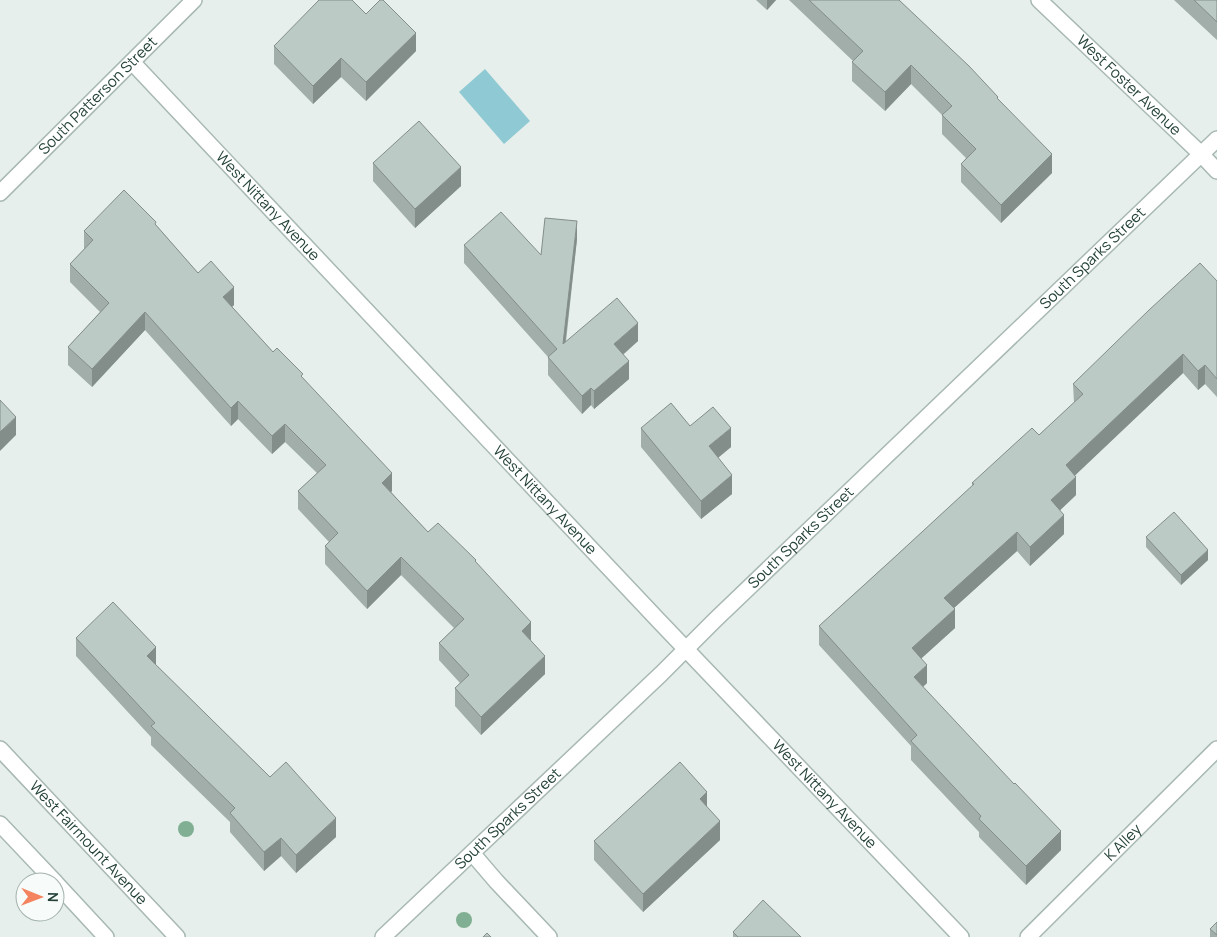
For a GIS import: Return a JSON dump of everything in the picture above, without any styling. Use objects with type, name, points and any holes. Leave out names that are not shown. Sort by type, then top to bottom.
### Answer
[{"type":"street","name":"South Patterson Street","points":[[0,193],[194,0]]},
{"type":"street","name":"West Foster Avenue","points":[[1040,0],[1217,171]]},
{"type":"street","name":"West Nittany Avenue","points":[[132,62],[686,649],[961,937]]},
{"type":"street","name":"South Sparks Street","points":[[383,937],[1217,140]]},
{"type":"street","name":"West Fairmount Avenue","points":[[0,749],[177,937]]},
{"type":"street","name":"K Alley","points":[[1028,937],[1217,749]]},
{"type":"street","points":[[0,824],[46,872]]},
{"type":"street","points":[[472,853],[550,937]]},
{"type":"street","points":[[65,893],[106,937]]},
{"type":"water","points":[[485,69],[530,121],[504,144],[459,92]]},
{"type":"building","points":[[319,0],[352,0],[366,14],[380,0],[383,0],[416,33],[366,82],[341,58],[313,86],[274,46]]},
{"type":"building","points":[[809,0],[899,0],[969,66],[997,98],[1052,154],[1001,205],[961,164],[976,149],[942,115],[952,106],[911,65],[885,92],[852,62],[863,51]]},
{"type":"building","points":[[1194,0],[1217,0],[1217,22]]},
{"type":"building","points":[[419,121],[461,167],[415,209],[373,163]]},
{"type":"building","points":[[124,190],[156,222],[155,224],[198,273],[211,261],[234,287],[223,297],[273,352],[277,348],[303,374],[301,376],[392,473],[382,483],[428,532],[438,523],[476,560],[531,622],[522,631],[545,656],[481,717],[455,688],[469,675],[439,643],[464,619],[401,557],[367,591],[325,546],[338,533],[298,491],[326,465],[285,424],[272,436],[238,401],[231,408],[145,312],[92,369],[68,347],[109,303],[70,264],[93,240],[84,231]]},
{"type":"building","points":[[501,212],[541,255],[545,218],[577,221],[563,344],[617,298],[638,323],[614,344],[629,361],[594,391],[591,388],[582,396],[548,357],[557,349],[464,245]]},
{"type":"building","points":[[1200,263],[1217,281],[1217,379],[1205,365],[1198,371],[1183,354],[1066,465],[1076,477],[1051,500],[1064,515],[1030,547],[1017,532],[944,598],[955,609],[912,648],[927,665],[914,677],[1014,784],[1061,831],[1026,866],[979,819],[981,816],[911,741],[917,735],[819,626],[974,484],[972,483],[1032,428],[1039,435],[1083,394],[1073,384]]},
{"type":"building","points":[[0,400],[16,417],[0,432]]},
{"type":"building","points":[[671,403],[690,426],[713,407],[731,428],[709,446],[732,475],[701,501],[641,428]]},
{"type":"building","points":[[1174,512],[1208,550],[1181,575],[1146,537]]},
{"type":"building","points":[[113,602],[156,647],[147,656],[270,777],[286,762],[336,818],[296,855],[281,838],[264,852],[230,813],[235,808],[151,726],[155,723],[76,638]]},
{"type":"building","points":[[680,762],[707,792],[700,799],[720,821],[643,894],[594,841]]},
{"type":"building","points":[[763,900],[801,937],[738,937],[733,932]]},
{"type":"building","points":[[1217,922],[1217,935],[1210,929]]},
{"type":"building","points":[[487,933],[491,937],[483,937]]}]
